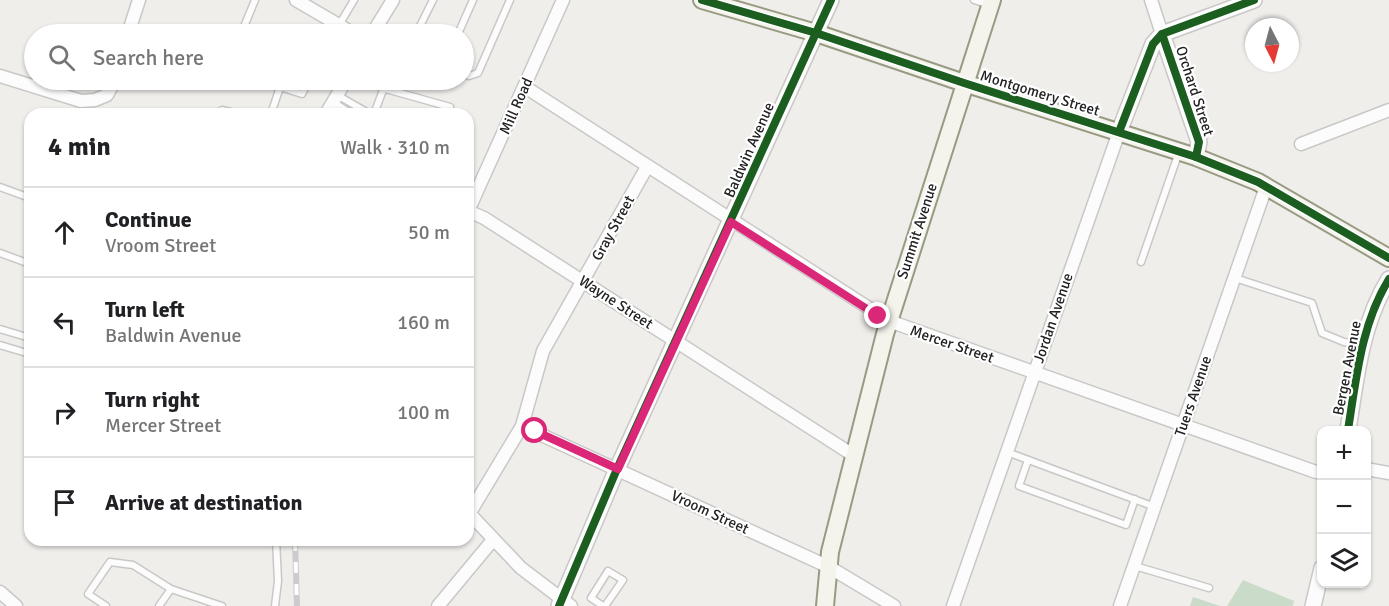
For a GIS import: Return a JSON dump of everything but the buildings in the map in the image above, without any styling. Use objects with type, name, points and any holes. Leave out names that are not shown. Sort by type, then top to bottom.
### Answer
[{"type":"main road","name":"Montgomery Street","points":[[702,0],[816,33],[1188,154],[1266,187],[1389,258]]},
{"type":"main road","name":"Summit Avenue","points":[[825,606],[829,567],[853,455],[889,321],[964,83],[986,2]]},
{"type":"street","points":[[131,24],[139,0]]},
{"type":"street","points":[[296,0],[337,24]]},
{"type":"street","points":[[378,24],[393,0]]},
{"type":"street","name":"Mill Road","points":[[474,198],[563,0]]},
{"type":"street","name":"Baldwin Avenue","points":[[564,604],[618,469],[831,0]]},
{"type":"street","name":"Orchard Street","points":[[1151,0],[1199,142],[1188,154]]},
{"type":"street","points":[[1162,34],[1254,0]]},
{"type":"street","name":"Jordan Avenue","points":[[953,606],[1119,132],[1154,44],[1162,34]]},
{"type":"street","points":[[0,76],[24,83]]},
{"type":"street","name":"Mercer Street","points":[[525,87],[731,222],[889,321],[1317,472]]},
{"type":"street","points":[[45,90],[81,101],[101,98],[111,90]]},
{"type":"street","points":[[330,108],[340,90]]},
{"type":"street","points":[[1301,144],[1389,110]]},
{"type":"street","name":"Gray Street","points":[[474,505],[522,426],[543,351],[647,167]]},
{"type":"street","name":"Tuers Avenue","points":[[1120,606],[1266,187]]},
{"type":"street","name":"Wayne Street","points":[[474,214],[584,281],[853,455]]},
{"type":"street","name":"Bergen Avenue","points":[[1349,426],[1372,311],[1389,279]]},
{"type":"street","name":"Vroom Street","points":[[522,426],[829,567],[894,606]]},
{"type":"street","points":[[1371,470],[1389,473]]},
{"type":"street","points":[[474,519],[492,541],[564,604]]},
{"type":"street","points":[[438,606],[492,541]]},
{"type":"street","points":[[1313,606],[1317,588]]},
{"type":"street","points":[[1,595],[16,606]]},
{"type":"lane","points":[[245,24],[255,0]]},
{"type":"lane","points":[[340,24],[354,0]]},
{"type":"lane","points":[[421,24],[433,0]]},
{"type":"lane","points":[[462,24],[473,0]]},
{"type":"lane","points":[[474,74],[478,73],[510,0]]},
{"type":"lane","points":[[273,108],[279,90]]},
{"type":"lane","points":[[289,90],[302,94],[304,90]]},
{"type":"lane","points":[[375,108],[383,90]]},
{"type":"lane","points":[[390,90],[450,106],[450,108]]},
{"type":"lane","points":[[335,99],[345,108]]},
{"type":"lane","points":[[335,99],[357,108]]},
{"type":"lane","points":[[1141,262],[1188,154]]},
{"type":"lane","points":[[0,187],[24,196]]},
{"type":"lane","points":[[0,253],[24,262]]},
{"type":"lane","points":[[1234,278],[1312,303],[1322,333],[1344,342],[1364,345]]},
{"type":"lane","points":[[0,329],[24,336]]},
{"type":"lane","points":[[0,345],[24,352]]},
{"type":"lane","points":[[1006,452],[1155,507]]},
{"type":"lane","points":[[1028,460],[1019,486],[1115,521],[1126,525],[1135,499]]},
{"type":"lane","points":[[276,546],[278,581],[276,606]]},
{"type":"lane","points":[[106,606],[88,594],[110,562],[133,565],[171,589],[222,606]]},
{"type":"lane","points":[[1135,566],[1209,588]]},
{"type":"lane","points":[[608,571],[622,580],[600,605],[591,598],[608,571]]},
{"type":"lane","points":[[159,606],[171,589]]},
{"type":"green space","points":[[1243,580],[1294,601],[1293,606],[1227,606]]},
{"type":"green space","points":[[1193,597],[1220,606],[1190,606]]},
{"type":"railway","points":[[295,546],[297,606]]},
{"type":"cycle path","points":[[702,0],[816,33],[1196,157],[1258,182],[1389,258]]},
{"type":"cycle path","points":[[559,606],[617,469],[831,0]]},
{"type":"cycle path","points":[[1119,132],[1153,44],[1162,34],[1254,0]]},
{"type":"cycle path","points":[[1162,34],[1199,142],[1196,157]]},
{"type":"cycle path","points":[[1349,426],[1366,333],[1389,279]]},
{"type":"route","points":[[535,431],[618,469],[731,222],[878,316]]}]
